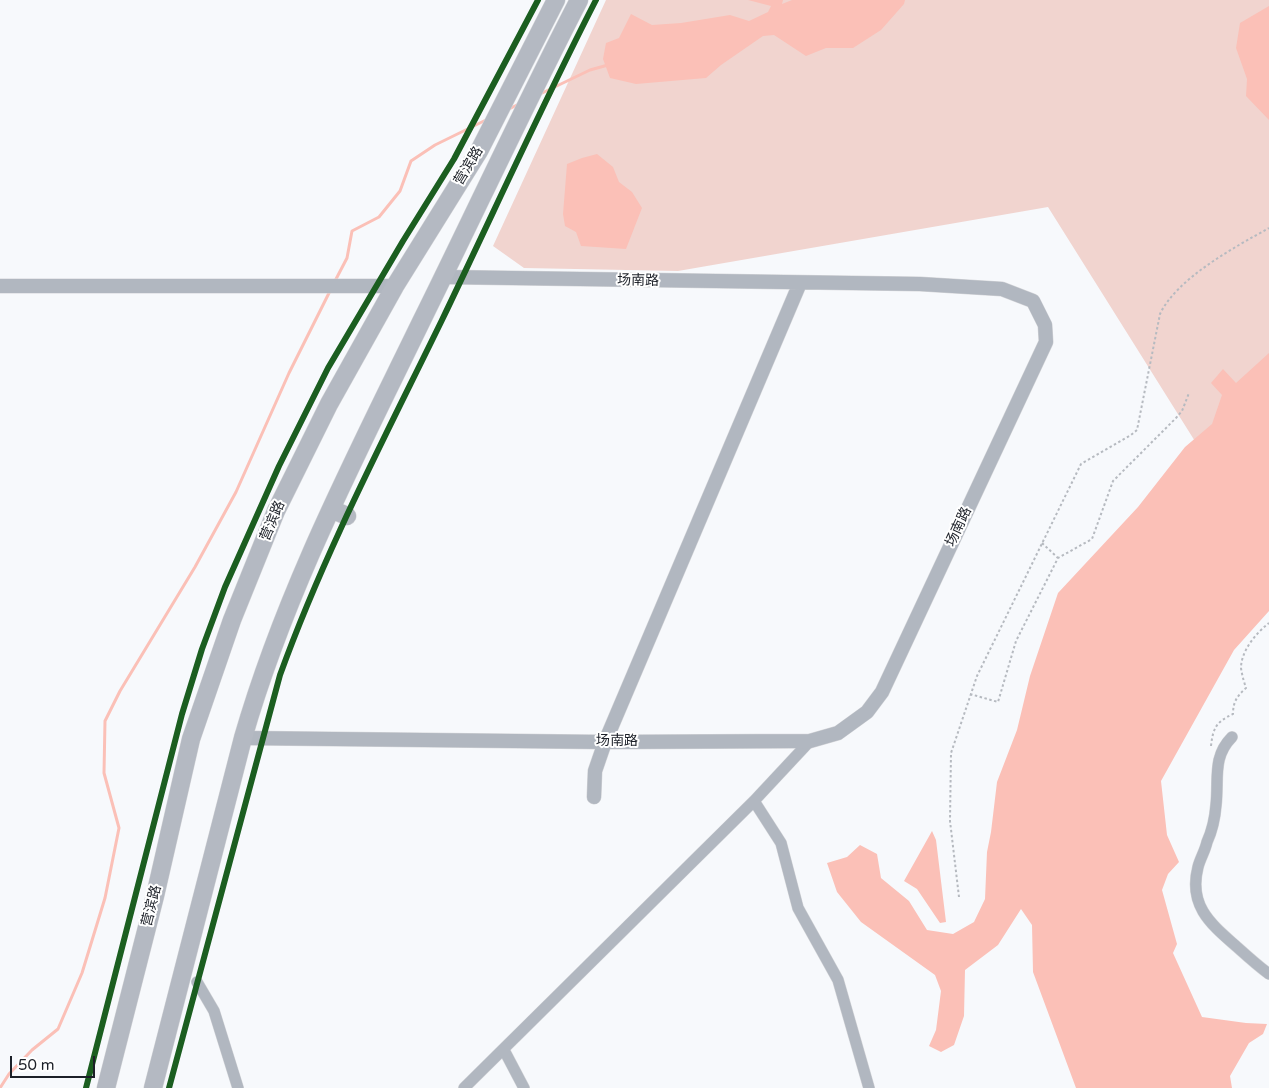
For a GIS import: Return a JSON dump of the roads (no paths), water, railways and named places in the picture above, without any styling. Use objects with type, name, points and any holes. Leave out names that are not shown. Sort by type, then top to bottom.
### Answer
[{"type":"main road","name":"营滨路","points":[[106,1088],[191,740],[232,620],[276,511],[329,404],[395,286],[479,151],[556,0]]},
{"type":"main road","name":"营滨路","points":[[153,1088],[243,738],[256,692],[291,598],[339,513],[444,277],[577,5]]},
{"type":"street","name":"场南路","points":[[243,738],[604,742],[810,741],[838,733],[867,712],[882,692],[1046,342],[1045,325],[1033,301],[1002,289],[920,284],[444,277]]},
{"type":"street","points":[[594,797],[595,771],[604,742],[800,283]]},
{"type":"street","points":[[0,286],[395,286]]},
{"type":"street","points":[[1232,737],[1224,745],[1220,754],[1217,769],[1216,806],[1208,841],[1198,866],[1195,893],[1200,906],[1213,926],[1269,974]]},
{"type":"street","points":[[464,1088],[754,801],[810,741]]},
{"type":"street","points":[[754,801],[781,843],[798,908],[838,980],[869,1088]]},
{"type":"street","points":[[197,982],[214,1010],[238,1088]]},
{"type":"street","points":[[504,1050],[524,1088]]},
{"type":"waterway","points":[[538,95],[590,70],[608,65]]},
{"type":"waterway","points":[[507,110],[519,104]]},
{"type":"waterway","points":[[335,281],[347,258],[352,231],[379,217],[400,191],[411,161],[435,145],[488,119]]},
{"type":"waterway","points":[[0,1088],[9,1074],[32,1050],[58,1029],[82,973],[105,898],[119,828],[104,773],[105,721],[120,691],[195,567],[236,492],[289,373],[330,291]]}]
